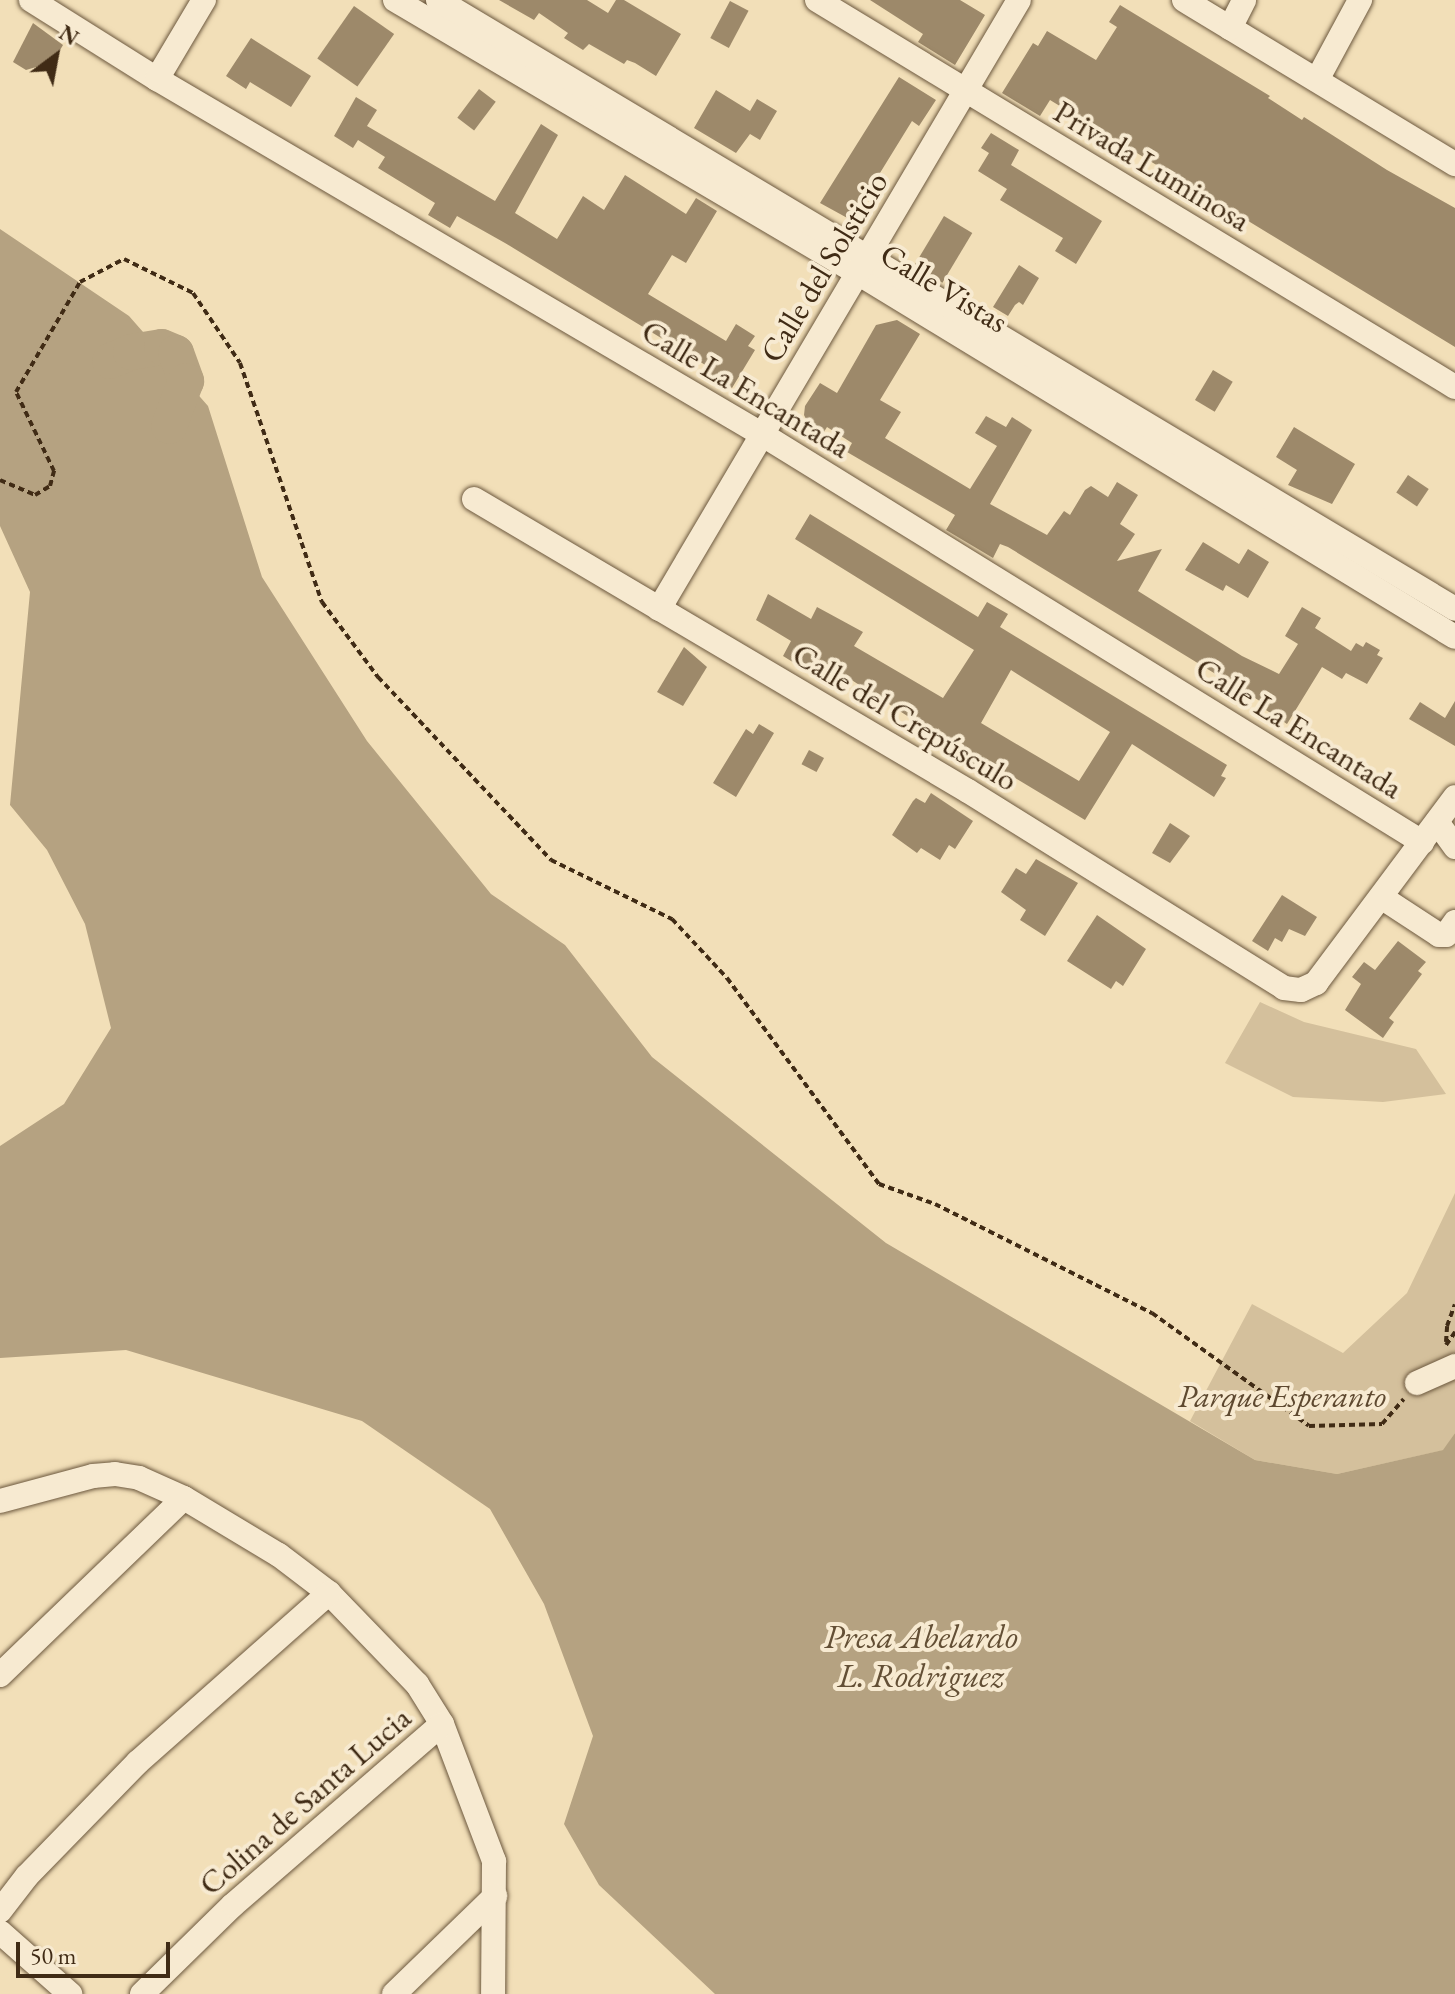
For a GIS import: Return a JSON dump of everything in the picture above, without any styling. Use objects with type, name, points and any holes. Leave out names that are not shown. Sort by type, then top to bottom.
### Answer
[{"type":"street","name":"Calle La Encantada","points":[[31,0],[157,79],[763,435],[1422,842]]},
{"type":"street","points":[[157,79],[204,0]]},
{"type":"street","name":"Calle Vistas","points":[[395,0],[469,32],[862,263],[1309,534],[1455,637]]},
{"type":"street","name":"Calle Vistas","points":[[438,0],[469,32]]},
{"type":"street","name":"Privada Luminosa","points":[[817,0],[1455,387]]},
{"type":"street","name":"Calle del Solsticio","points":[[659,609],[1019,0]]},
{"type":"street","points":[[1184,0],[1455,164]]},
{"type":"street","points":[[1230,28],[1244,0]]},
{"type":"street","points":[[1317,80],[1360,0]]},
{"type":"street","name":"Calle del Crepúsculo","points":[[474,499],[968,791],[1284,988],[1301,990],[1316,983],[1381,897]]},
{"type":"street","name":"Calle Vistas","points":[[1309,534],[1455,609]]},
{"type":"street","points":[[1455,797],[1381,897],[1439,935],[1446,935],[1455,922]]},
{"type":"street","points":[[1437,822],[1455,847]]},
{"type":"street","points":[[1417,1383],[1448,1354]]},
{"type":"street","points":[[0,1501],[93,1476],[115,1474],[139,1478],[184,1498],[279,1555],[329,1593],[417,1684],[442,1724],[494,1861],[493,1994]]},
{"type":"street","points":[[0,1675],[184,1498]]},
{"type":"street","points":[[0,1911],[27,1876],[138,1762],[329,1593]]},
{"type":"street","name":"Colina de Santa Lucia","points":[[142,1994],[233,1905],[442,1724]]},
{"type":"street","points":[[394,1994],[495,1896]]},
{"type":"street","points":[[0,1932],[70,1994]]},
{"type":"path","points":[[0,480],[35,495],[50,486],[54,471],[16,392],[80,282],[124,259],[193,293],[240,363],[322,602],[378,677],[551,860],[672,919],[727,978],[879,1184],[935,1204],[1152,1313],[1309,1426],[1382,1424],[1417,1383]]},
{"type":"path","points":[[1448,1354],[1447,1326],[1455,1304]]},
{"type":"path","points":[[1448,1354],[1455,1332]]},
{"type":"green space","points":[[1260,1002],[1304,1022],[1416,1049],[1446,1094],[1383,1102],[1293,1097],[1225,1063]]},
{"type":"green space","name":"Parque Esperanto","points":[[1455,1193],[1455,1433],[1444,1450],[1337,1474],[1255,1460],[1190,1421],[1252,1304],[1343,1353],[1407,1293]]},
{"type":"water","name":"Presa Abelardo L. Rodriguez","points":[[0,229],[129,316],[208,406],[262,577],[367,741],[491,894],[565,945],[652,1057],[886,1243],[1255,1460],[1337,1474],[1443,1450],[1455,1433],[1455,1994],[715,1994],[599,1885],[564,1824],[593,1736],[544,1604],[490,1509],[362,1421],[126,1350],[0,1358],[0,1146],[64,1104],[111,1028],[85,924],[47,850],[10,805],[30,592],[0,526]]},
{"type":"building","points":[[499,0],[587,0],[608,13],[616,0],[624,0],[681,34],[656,76],[627,60],[624,64],[589,44],[583,50],[564,38],[568,33],[539,13],[534,20]]},
{"type":"building","points":[[870,0],[960,0],[985,15],[955,65],[918,42],[923,34]]},
{"type":"building","points":[[730,1],[749,11],[729,48],[710,38]]},
{"type":"building","points":[[1120,5],[1270,96],[1268,98],[1302,120],[1304,117],[1387,170],[1455,208],[1455,347],[1050,100],[1040,116],[1002,93],[1033,43],[1038,46],[1047,31],[1096,60],[1117,27],[1109,22]]},
{"type":"building","points":[[354,6],[394,34],[357,87],[317,58]]},
{"type":"building","points":[[33,23],[63,45],[53,62],[26,70],[13,62]]},
{"type":"building","points":[[251,38],[311,76],[291,107],[250,82],[246,89],[226,76]]},
{"type":"building","points":[[899,77],[936,100],[919,126],[912,121],[851,220],[820,203]]},
{"type":"building","points":[[479,89],[496,102],[474,130],[457,118]]},
{"type":"building","points":[[716,90],[750,111],[757,99],[777,111],[760,140],[750,134],[736,153],[694,128]]},
{"type":"building","points":[[356,97],[377,110],[367,126],[495,201],[541,124],[558,135],[515,213],[557,239],[583,196],[604,210],[625,175],[686,214],[696,198],[717,211],[686,263],[672,255],[648,294],[726,341],[736,324],[755,336],[748,346],[755,350],[732,388],[707,373],[710,368],[505,243],[457,216],[450,228],[428,215],[435,203],[378,168],[385,157],[358,140],[353,148],[334,136]]},
{"type":"building","points":[[991,133],[1019,150],[1011,165],[1102,221],[1076,264],[1055,251],[1063,238],[1000,200],[1007,189],[978,171],[989,153],[981,148]]},
{"type":"building","points":[[944,216],[972,233],[942,283],[914,266]]},
{"type":"building","points":[[1019,265],[1039,278],[1023,305],[1019,302],[1008,316],[993,307]]},
{"type":"building","points":[[897,320],[920,334],[880,400],[901,412],[885,438],[970,489],[997,446],[975,433],[986,416],[1006,427],[1012,417],[1032,430],[990,504],[1047,535],[1064,511],[1070,515],[1085,490],[1091,486],[1108,497],[1117,482],[1138,495],[1120,524],[1135,534],[1117,561],[1162,549],[1138,591],[1242,656],[1279,674],[1298,644],[1285,636],[1302,607],[1321,618],[1315,628],[1351,651],[1356,643],[1363,647],[1366,642],[1380,650],[1377,655],[1383,658],[1367,684],[1346,673],[1342,679],[1322,667],[1287,724],[1266,710],[1268,706],[1008,547],[1000,544],[993,558],[946,530],[955,515],[847,452],[852,443],[827,427],[817,443],[804,434],[809,425],[804,415],[805,406],[820,383],[837,393],[876,325]]},
{"type":"building","points":[[1213,370],[1233,382],[1215,412],[1195,400]]},
{"type":"building","points":[[1294,427],[1355,464],[1332,504],[1288,485],[1297,470],[1276,457]]},
{"type":"building","points":[[1408,475],[1429,489],[1417,506],[1396,492]]},
{"type":"building","points":[[810,514],[978,617],[987,602],[1008,614],[1000,627],[1227,765],[1221,776],[1226,778],[1214,797],[1132,744],[1085,820],[980,757],[971,771],[951,758],[957,748],[833,668],[825,682],[783,656],[791,641],[756,620],[768,594],[811,619],[817,607],[863,632],[854,646],[943,698],[974,650],[795,539]],"holes":[[[1011,670],[1110,732],[1079,781],[981,723]]]},
{"type":"building","points":[[1203,542],[1239,564],[1248,549],[1269,562],[1248,598],[1226,585],[1223,591],[1185,570]]},
{"type":"building","points":[[684,647],[707,667],[683,706],[657,692]]},
{"type":"building","points":[[1455,701],[1455,746],[1409,719],[1420,702],[1445,718]]},
{"type":"building","points":[[759,724],[774,733],[736,797],[713,783],[746,729],[753,734]]},
{"type":"building","points":[[809,750],[824,758],[816,772],[801,764]]},
{"type":"building","points":[[931,793],[973,821],[955,849],[949,845],[940,860],[921,848],[917,853],[892,835],[913,801],[916,798],[925,803]]},
{"type":"building","points":[[1170,823],[1190,836],[1170,863],[1152,853]]},
{"type":"building","points":[[1036,859],[1078,883],[1045,936],[1020,920],[1026,910],[1001,892],[1016,868],[1026,874]]},
{"type":"building","points":[[1282,895],[1317,917],[1305,936],[1289,929],[1282,942],[1275,938],[1268,951],[1252,941]]},
{"type":"building","points":[[1097,915],[1146,949],[1123,986],[1116,981],[1111,989],[1067,961]]},
{"type":"building","points":[[1398,941],[1426,962],[1418,971],[1422,974],[1389,1018],[1394,1022],[1383,1038],[1345,1010],[1361,984],[1352,977],[1364,962],[1375,970]]},
{"type":"waterway","points":[[110,361],[131,352],[162,347],[176,353],[186,381],[169,426]]}]
